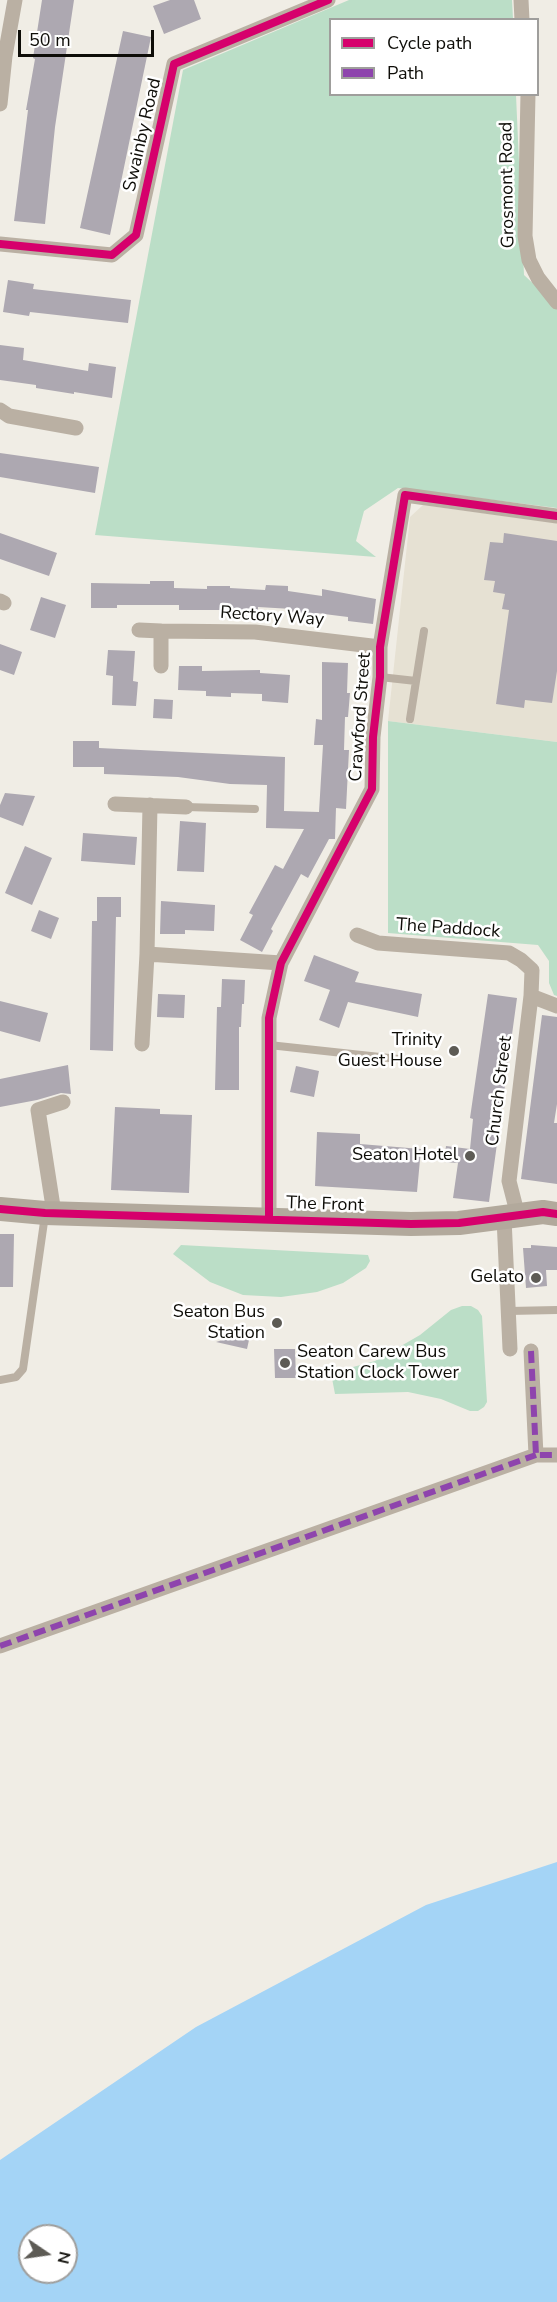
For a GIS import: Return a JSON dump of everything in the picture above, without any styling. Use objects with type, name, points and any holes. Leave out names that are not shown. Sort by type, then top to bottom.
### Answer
[{"type":"main road","name":"The Front","points":[[0,1209],[49,1213],[411,1224],[459,1223],[543,1212],[557,1214]]},
{"type":"street","points":[[0,104],[3,55],[15,0]]},
{"type":"street","name":"Swainby Road","points":[[0,244],[112,255],[136,235],[174,64],[328,0]]},
{"type":"street","points":[[521,0],[522,18]]},
{"type":"street","name":"Grosmont Road","points":[[528,96],[525,236],[529,260],[538,278],[557,302]]},
{"type":"street","points":[[0,410],[9,416],[76,428]]},
{"type":"street","name":"Crawford Street","points":[[269,1218],[269,1018],[281,963],[372,789],[373,738],[380,677],[380,647],[405,495],[557,516]]},
{"type":"street","name":"Rectory Way","points":[[139,630],[255,632],[380,647]]},
{"type":"street","points":[[161,631],[161,666]]},
{"type":"street","points":[[115,804],[186,807]]},
{"type":"street","points":[[142,1044],[147,954],[150,805]]},
{"type":"street","name":"The Paddock","points":[[357,934],[378,943],[509,953],[532,970]]},
{"type":"street","points":[[147,954],[281,963]]},
{"type":"street","name":"Church Street","points":[[510,1349],[511,1217],[508,1181],[531,996],[532,970]]},
{"type":"street","points":[[531,996],[557,1006]]},
{"type":"street","points":[[49,1213],[38,1110],[63,1102]]},
{"type":"street","points":[[534,1351],[536,1455]]},
{"type":"street","points":[[0,1646],[536,1455],[557,1455]]},
{"type":"lane","points":[[410,719],[424,631]]},
{"type":"lane","points":[[380,677],[416,681]]},
{"type":"lane","points":[[186,807],[255,809]]},
{"type":"lane","points":[[269,1045],[417,1060]]},
{"type":"lane","points":[[0,1380],[16,1377],[22,1369],[49,1213]]},
{"type":"lane","points":[[509,1311],[557,1310]]},
{"type":"lane","points":[[510,1349],[534,1351]]},
{"type":"shaded area","points":[[423,505],[557,523],[557,742],[388,721],[410,517]]},
{"type":"green space","points":[[349,0],[512,0],[513,18],[329,18],[329,96],[516,96],[524,275],[557,306],[557,508],[398,488],[364,511],[356,541],[376,557],[95,535],[183,70]]},
{"type":"green space","points":[[388,721],[557,742],[557,996],[554,995],[549,983],[549,961],[538,945],[388,933]]},
{"type":"green space","points":[[181,1245],[368,1255],[370,1261],[366,1268],[343,1283],[317,1292],[281,1297],[243,1295],[210,1282],[173,1254]]},
{"type":"green space","points":[[471,1306],[482,1316],[487,1402],[484,1407],[478,1411],[470,1411],[441,1399],[408,1392],[335,1394],[331,1373],[375,1361],[420,1335],[451,1310]]},
{"type":"water","points":[[557,1862],[557,2302],[0,2302],[0,2160],[196,2027],[426,1905]]},
{"type":"building","points":[[42,0],[74,0],[55,127],[45,224],[14,221],[28,110],[26,110]]},
{"type":"building","points":[[170,0],[194,0],[201,19],[164,34],[153,6]]},
{"type":"building","points":[[123,31],[151,37],[110,235],[80,228]]},
{"type":"building","points":[[8,280],[34,284],[33,289],[131,300],[128,323],[30,312],[29,316],[3,312]]},
{"type":"building","points":[[0,345],[24,348],[23,360],[88,371],[89,363],[116,367],[112,398],[36,388],[36,385],[0,380]]},
{"type":"building","points":[[0,453],[99,467],[95,493],[0,477]]},
{"type":"building","points":[[0,533],[57,553],[49,576],[0,559]]},
{"type":"building","points":[[504,533],[557,541],[557,671],[552,703],[525,700],[524,708],[496,704],[509,610],[502,609],[505,594],[493,592],[495,581],[484,580],[490,542],[503,543]]},
{"type":"building","points":[[150,581],[174,581],[174,588],[207,589],[207,586],[230,586],[230,588],[265,590],[266,585],[288,586],[288,591],[322,596],[322,589],[376,599],[373,624],[348,621],[348,617],[316,613],[315,618],[291,615],[292,609],[258,607],[258,614],[233,612],[233,610],[179,610],[179,605],[117,605],[117,608],[91,608],[91,583],[150,584]]},
{"type":"building","points":[[41,597],[66,605],[55,638],[30,630]]},
{"type":"building","points":[[0,644],[22,652],[14,675],[0,670]]},
{"type":"building","points":[[108,650],[135,651],[133,681],[138,682],[136,706],[112,705],[113,676],[106,675]]},
{"type":"building","points":[[322,662],[348,663],[347,693],[350,693],[348,717],[345,717],[344,750],[349,750],[346,809],[336,808],[335,839],[329,839],[308,878],[301,874],[271,929],[273,931],[262,952],[240,940],[253,915],[249,913],[275,865],[283,869],[304,829],[266,828],[267,785],[230,784],[178,777],[104,774],[104,767],[73,767],[73,741],[99,741],[99,748],[285,757],[284,811],[319,812],[323,745],[314,745],[316,719],[322,720]]},
{"type":"building","points":[[179,666],[202,666],[202,671],[260,670],[260,673],[290,675],[288,703],[262,701],[262,694],[231,693],[231,697],[206,696],[206,691],[178,690]]},
{"type":"building","points":[[154,699],[173,700],[172,719],[153,718]]},
{"type":"building","points":[[5,793],[35,796],[23,826],[0,817],[0,805]]},
{"type":"building","points":[[180,821],[206,823],[204,872],[177,871]]},
{"type":"building","points":[[83,833],[137,837],[135,865],[81,861]]},
{"type":"building","points":[[25,846],[52,858],[32,905],[5,893]]},
{"type":"building","points":[[97,897],[121,897],[121,917],[116,917],[113,1051],[90,1050],[92,921],[97,921]]},
{"type":"building","points":[[161,901],[215,905],[214,931],[185,930],[185,934],[160,934]]},
{"type":"building","points":[[39,910],[59,918],[51,939],[31,931]]},
{"type":"building","points":[[314,955],[359,972],[355,982],[422,994],[418,1017],[348,1002],[339,1028],[319,1020],[330,990],[304,981]]},
{"type":"building","points":[[222,979],[245,980],[244,1004],[242,1004],[241,1027],[239,1027],[239,1090],[215,1090],[217,1007],[221,1007]]},
{"type":"building","points":[[158,994],[185,995],[184,1018],[157,1017]]},
{"type":"building","points":[[488,994],[517,998],[489,1202],[453,1198],[458,1163],[444,1162],[446,1146],[470,1149],[473,1119],[470,1118]]},
{"type":"building","points":[[0,1001],[48,1013],[40,1042],[0,1031]]},
{"type":"building","points":[[542,1015],[557,1017],[557,1104],[554,1123],[557,1123],[557,1184],[521,1179]]},
{"type":"building","points":[[68,1065],[71,1094],[61,1093],[0,1107],[0,1079]]},
{"type":"building","points":[[296,1066],[319,1071],[314,1097],[290,1092]]},
{"type":"building","points":[[115,1107],[160,1109],[160,1114],[192,1115],[189,1193],[111,1190]]},
{"type":"building","points":[[317,1132],[360,1134],[360,1144],[421,1149],[417,1192],[315,1186]]},
{"type":"building","points":[[0,1234],[14,1234],[13,1287],[0,1287]]},
{"type":"building","name":"Gelato","points":[[531,1245],[557,1247],[557,1270],[546,1270],[547,1286],[526,1288],[523,1248],[531,1248]]},
{"type":"building","points":[[251,1331],[247,1349],[216,1342]]},
{"type":"building","name":"Seaton Carew Bus Station Clock Tower","points":[[274,1349],[295,1349],[296,1378],[275,1378]]},
{"type":"marked path","points":[[531,1351],[536,1455],[557,1455]]},
{"type":"marked path","points":[[0,1646],[536,1455]]},
{"type":"cycle path","points":[[0,244],[112,255],[136,235],[174,64],[328,0]]},
{"type":"cycle path","points":[[269,1218],[269,1018],[281,963],[372,789],[373,737],[380,677],[380,647],[405,495],[557,516]]},
{"type":"cycle path","points":[[0,1209],[45,1213],[411,1224],[459,1223],[543,1212],[557,1214]]},
{"type":"place","name":"Trinity Guest House","points":[[454,1051]]},
{"type":"place","name":"Seaton Hotel","points":[[470,1156]]},
{"type":"place","name":"Gelato","points":[[536,1278]]},
{"type":"place","name":"Seaton Bus Station","points":[[277,1323]]},
{"type":"place","name":"Seaton Carew Bus Station Clock Tower","points":[[285,1363]]}]
